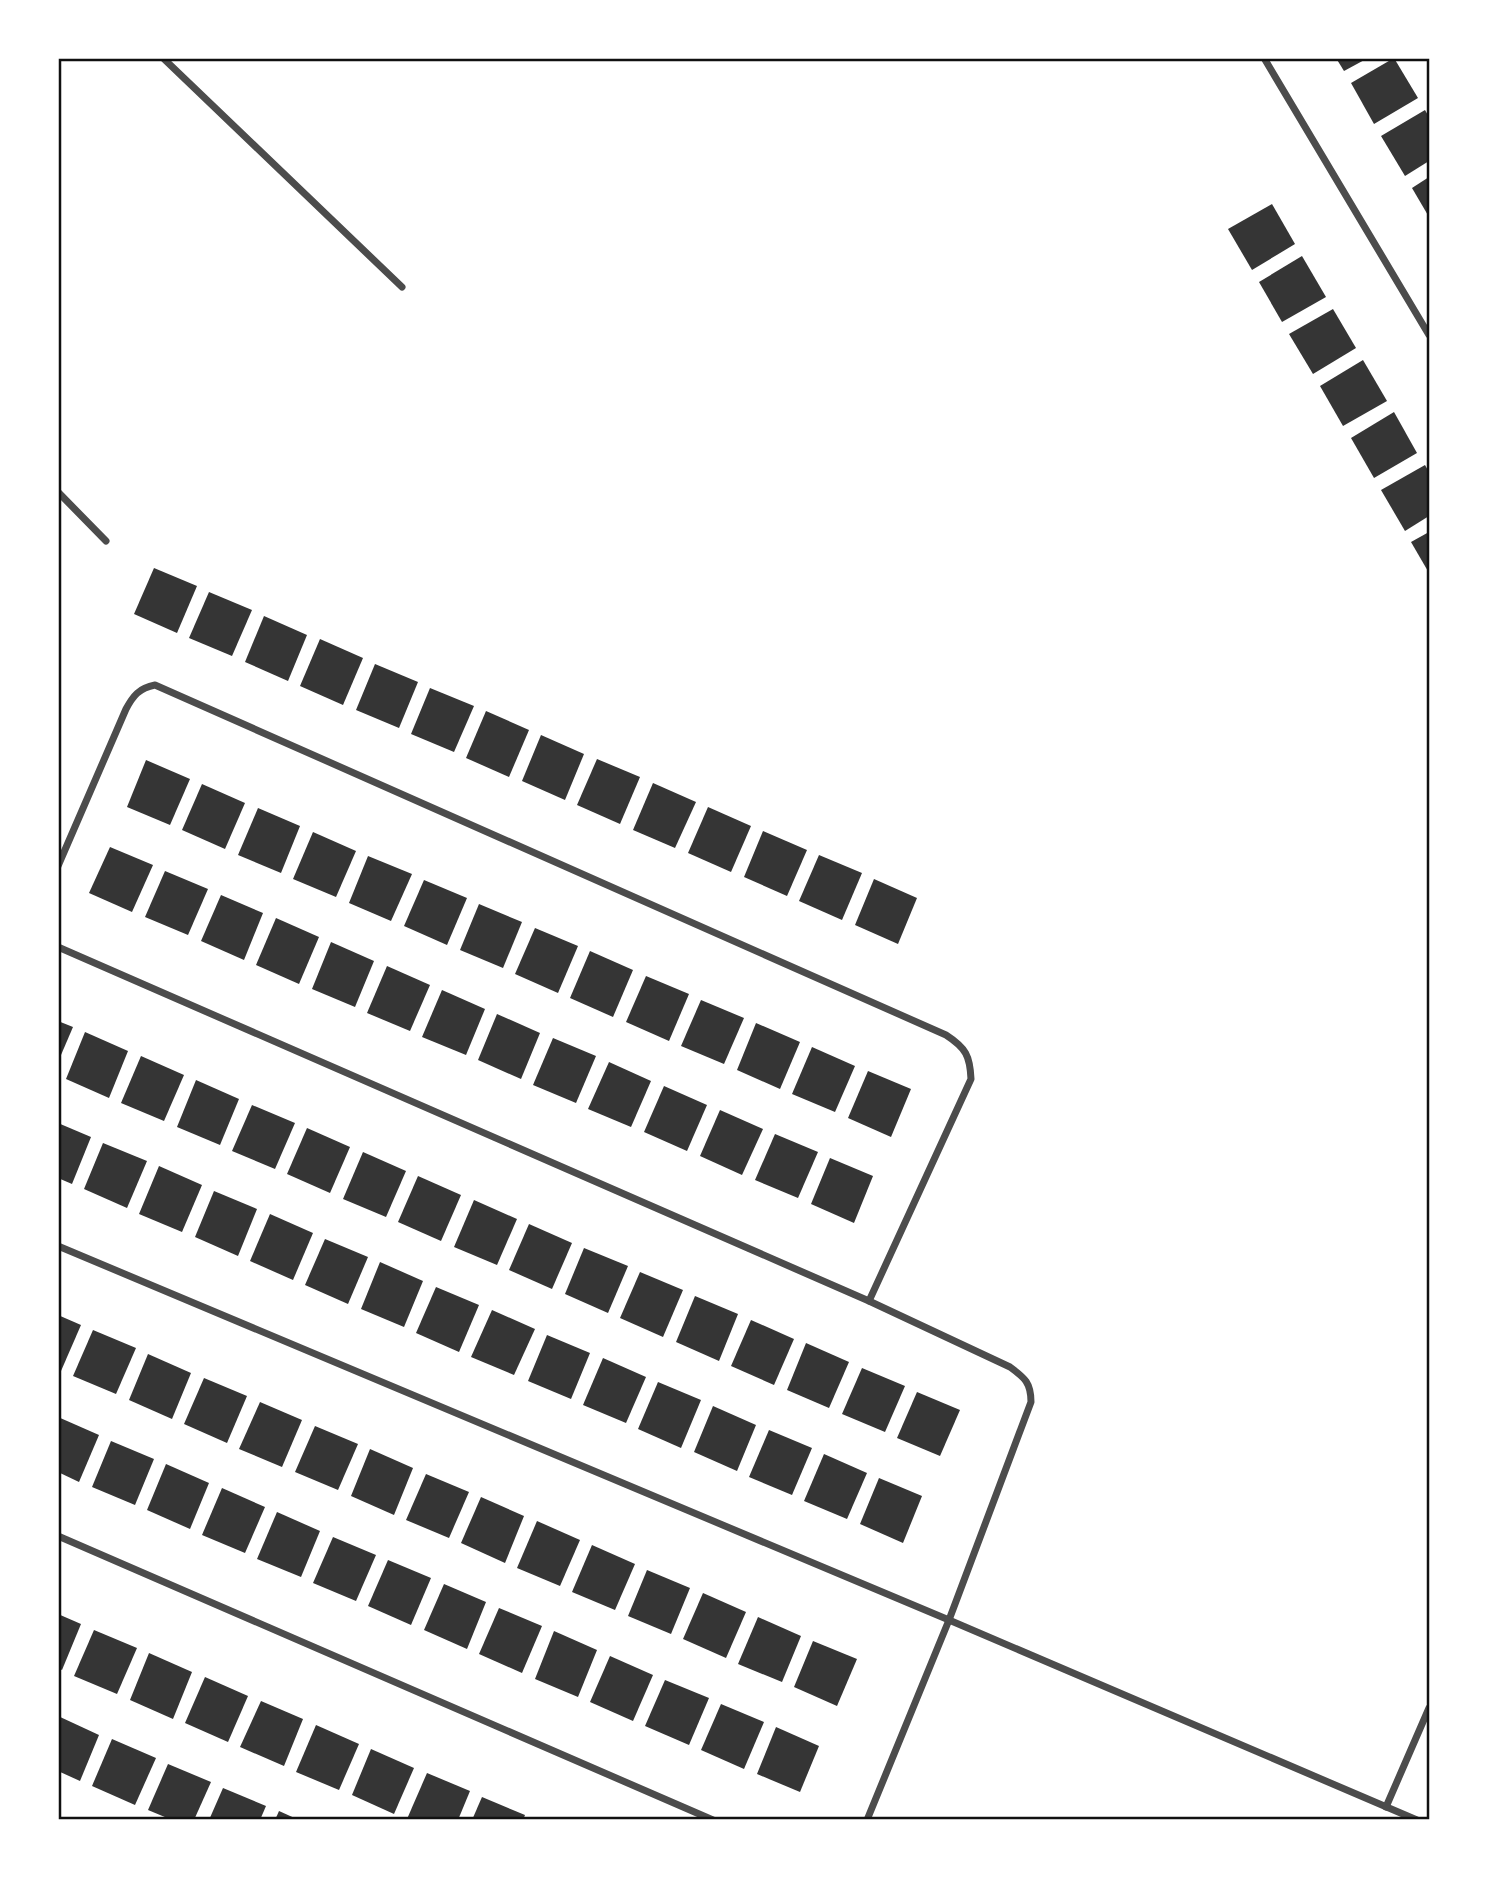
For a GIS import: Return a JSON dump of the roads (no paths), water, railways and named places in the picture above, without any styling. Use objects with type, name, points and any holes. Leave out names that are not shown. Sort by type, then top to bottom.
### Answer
[{"type":"street","points":[[163,58],[402,288]]},
{"type":"street","points":[[1264,58],[1429,335]]},
{"type":"street","points":[[58,492],[106,541]]},
{"type":"street","points":[[58,866],[126,709],[134,696],[145,687],[155,685],[946,1035],[962,1046],[970,1063],[971,1079],[869,1301]]},
{"type":"street","points":[[58,947],[869,1301],[1010,1367],[1023,1376],[1031,1389],[1031,1402],[949,1620],[867,1820]]},
{"type":"street","points":[[58,1246],[949,1620],[1417,1820]]},
{"type":"street","points":[[58,1536],[713,1820]]},
{"type":"street","points":[[1386,1807],[1429,1708]]}]
